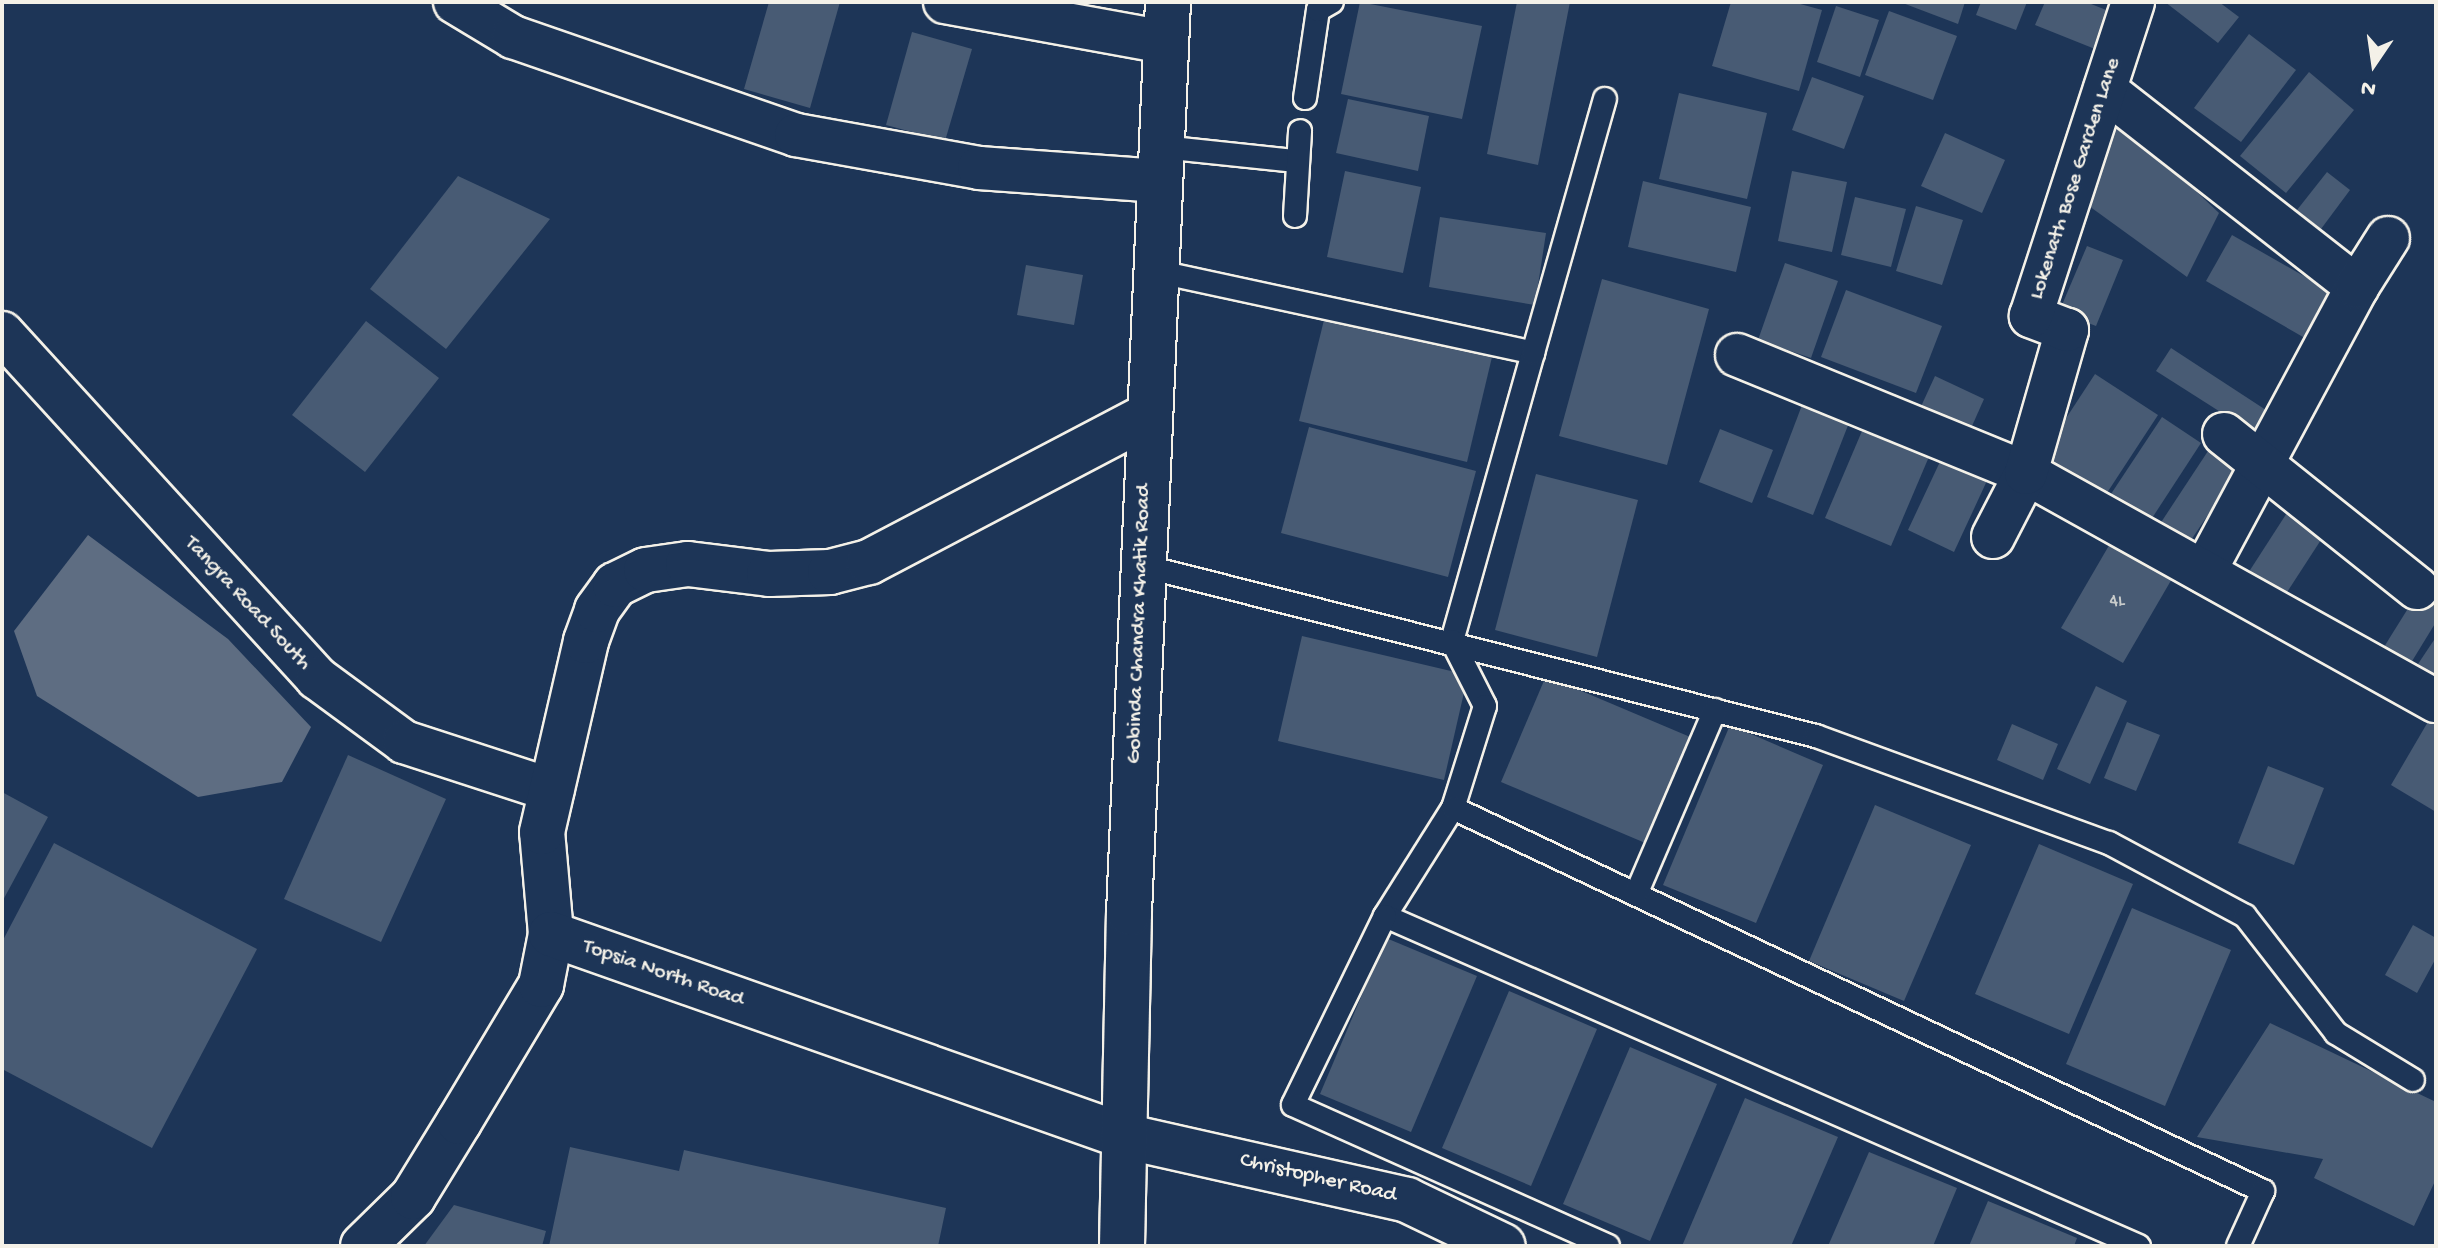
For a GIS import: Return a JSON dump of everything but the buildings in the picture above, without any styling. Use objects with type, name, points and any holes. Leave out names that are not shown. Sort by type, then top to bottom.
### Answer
[{"type":"street","points":[[455,2],[513,37],[796,135],[979,168],[1161,164]]},
{"type":"street","points":[[945,2],[1167,22]]},
{"type":"street","name":"Lokenath Bose Garden Lane","points":[[1993,537],[2026,473],[2067,330],[2031,316],[2133,2]]},
{"type":"street","name":"Gobinda Chandra Khatik Road","points":[[1122,1246],[1143,566],[1167,22]]},
{"type":"street","points":[[2105,90],[2357,287]]},
{"type":"street","points":[[2204,572],[2357,287],[2388,238]]},
{"type":"street","name":"Tangra Road South","points":[[2,333],[317,678],[404,742],[552,790]]},
{"type":"street","points":[[1737,355],[2026,473],[2436,701]]},
{"type":"street","points":[[551,934],[542,832],[586,641],[597,610],[615,585],[646,570],[688,564],[769,574],[830,572],[869,562],[1149,415]]},
{"type":"street","points":[[2224,434],[2428,583]]},
{"type":"street","name":"Topsia North Road","points":[[363,1246],[413,1197],[459,1122],[541,985],[551,934],[1124,1136]]},
{"type":"street","name":"Christopher Road","points":[[1124,1136],[1407,1200],[1503,1246]]},
{"type":"lane","points":[[1305,98],[1318,10],[1332,2]]},
{"type":"lane","points":[[1605,99],[1452,641],[1485,706],[1453,808],[1385,916],[1293,1105],[1608,1246]]},
{"type":"lane","points":[[1295,216],[1300,131]]},
{"type":"lane","points":[[1161,164],[1296,161]]},
{"type":"lane","points":[[1155,271],[1533,353]]},
{"type":"lane","points":[[1143,566],[1452,641],[1816,736],[2109,843],[2245,916],[2336,1033],[2413,1080]]},
{"type":"lane","points":[[1637,892],[1715,710]]},
{"type":"lane","points":[[1453,808],[1637,892],[2263,1191],[2238,1246]]},
{"type":"lane","points":[[1385,916],[2139,1246]]},
{"type":"water","points":[[88,535],[228,639],[311,727],[282,782],[198,797],[37,696],[14,631]]}]
